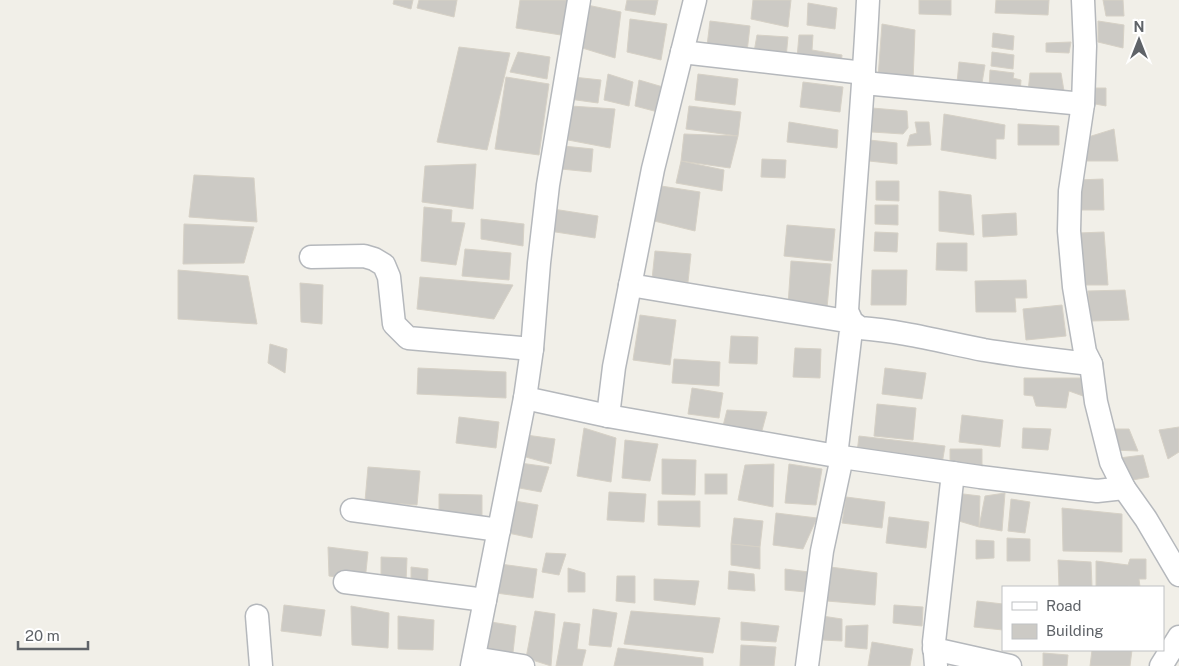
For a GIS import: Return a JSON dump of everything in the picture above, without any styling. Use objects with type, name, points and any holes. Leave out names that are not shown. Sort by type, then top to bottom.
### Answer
[{"type":"street","points":[[523,666],[473,662],[525,398],[532,349],[548,185],[579,0]]},
{"type":"street","points":[[608,416],[614,367],[653,169],[695,0]]},
{"type":"street","points":[[808,666],[822,551],[839,456],[852,322],[848,311],[849,275],[868,0]]},
{"type":"street","points":[[1084,0],[1083,104],[1070,191],[1069,231],[1075,296],[1085,352],[1091,364],[1096,402],[1111,462],[1124,488],[1146,519],[1179,574]]},
{"type":"street","points":[[682,52],[864,78],[1083,104]]},
{"type":"street","points":[[311,257],[364,256],[384,265],[389,277],[394,324],[408,338],[532,349]]},
{"type":"street","points":[[630,285],[852,322],[860,328],[987,350],[1091,364]]},
{"type":"street","points":[[525,398],[608,416],[839,456],[952,473],[1097,491],[1124,488]]},
{"type":"street","points":[[952,473],[935,657],[1010,666]]},
{"type":"street","points":[[352,510],[499,530]]},
{"type":"street","points":[[345,582],[485,600]]},
{"type":"street","points":[[257,616],[261,666]]},
{"type":"street","points":[[1161,666],[1179,637]]},
{"type":"building","points":[[394,0],[413,0],[411,9],[393,4]]},
{"type":"building","points":[[419,0],[457,0],[454,17],[417,8]]},
{"type":"building","points":[[520,0],[570,0],[561,35],[516,28]]},
{"type":"building","points":[[627,0],[658,0],[655,15],[625,10]]},
{"type":"building","points":[[753,0],[791,0],[788,27],[751,19]]},
{"type":"building","points":[[919,0],[951,0],[951,15],[919,14]]},
{"type":"building","points":[[996,0],[1049,0],[1048,15],[995,13]]},
{"type":"building","points":[[1103,0],[1123,0],[1124,16],[1106,16]]},
{"type":"building","points":[[808,3],[837,8],[835,29],[807,25]]},
{"type":"building","points":[[587,5],[621,12],[615,58],[579,47]]},
{"type":"building","points":[[630,19],[667,24],[661,60],[627,52]]},
{"type":"building","points":[[710,21],[750,26],[747,52],[707,46]]},
{"type":"building","points":[[1098,21],[1124,25],[1123,48],[1098,42]]},
{"type":"building","points":[[882,24],[915,30],[913,81],[878,78]]},
{"type":"building","points":[[993,33],[1014,36],[1013,50],[992,47]]},
{"type":"building","points":[[757,35],[788,37],[786,58],[754,52]]},
{"type":"building","points":[[799,35],[813,35],[812,50],[842,55],[841,65],[797,58]]},
{"type":"building","points":[[1071,42],[1069,53],[1046,52],[1046,43]]},
{"type":"building","points":[[459,47],[510,53],[487,150],[437,142]]},
{"type":"building","points":[[518,52],[550,57],[547,79],[510,72]]},
{"type":"building","points":[[992,52],[1014,55],[1013,69],[991,66]]},
{"type":"building","points":[[959,62],[985,65],[982,83],[957,83]]},
{"type":"building","points":[[990,70],[1014,73],[1013,78],[1021,80],[1020,93],[989,89]]},
{"type":"building","points":[[1030,73],[1061,73],[1065,97],[1028,92]]},
{"type":"building","points":[[608,74],[633,82],[629,106],[604,100]]},
{"type":"building","points":[[698,74],[738,79],[735,105],[695,100]]},
{"type":"building","points":[[506,77],[549,84],[539,155],[495,149]]},
{"type":"building","points":[[573,77],[601,80],[598,103],[569,99]]},
{"type":"building","points":[[639,80],[663,87],[658,112],[635,106]]},
{"type":"building","points":[[803,82],[843,87],[840,112],[800,107]]},
{"type":"building","points":[[1089,88],[1106,88],[1106,106],[1090,103]]},
{"type":"building","points":[[571,106],[615,109],[610,148],[568,140]]},
{"type":"building","points":[[689,106],[741,112],[738,136],[686,129]]},
{"type":"building","points":[[872,108],[907,111],[908,128],[903,134],[872,132]]},
{"type":"building","points":[[944,114],[1005,125],[1004,139],[996,139],[996,159],[941,150]]},
{"type":"building","points":[[789,122],[838,130],[837,148],[787,142]]},
{"type":"building","points":[[915,122],[929,122],[931,145],[907,146],[910,135],[917,133]]},
{"type":"building","points":[[1018,124],[1059,126],[1059,145],[1018,145]]},
{"type":"building","points":[[1114,129],[1118,161],[1085,161],[1085,138]]},
{"type":"building","points":[[684,134],[738,136],[730,168],[681,161]]},
{"type":"building","points":[[869,140],[897,143],[897,164],[869,161]]},
{"type":"building","points":[[563,146],[593,149],[591,172],[561,169]]},
{"type":"building","points":[[762,159],[786,160],[785,178],[761,177]]},
{"type":"building","points":[[681,161],[724,170],[722,191],[676,183]]},
{"type":"building","points":[[476,164],[473,209],[422,202],[425,166]]},
{"type":"building","points":[[194,175],[254,178],[257,222],[189,217]]},
{"type":"building","points":[[1103,179],[1104,210],[1078,210],[1078,180]]},
{"type":"building","points":[[876,181],[899,181],[899,201],[876,200]]},
{"type":"building","points":[[661,186],[700,192],[695,231],[654,221]]},
{"type":"building","points":[[939,191],[971,195],[974,235],[939,231]]},
{"type":"building","points":[[875,205],[898,205],[898,225],[875,224]]},
{"type":"building","points":[[424,207],[452,210],[451,222],[465,223],[456,265],[421,261]]},
{"type":"building","points":[[553,209],[598,216],[595,238],[549,231]]},
{"type":"building","points":[[1016,213],[1017,235],[983,237],[982,215]]},
{"type":"building","points":[[481,219],[524,224],[523,246],[481,239]]},
{"type":"building","points":[[184,224],[254,227],[244,263],[183,264]]},
{"type":"building","points":[[787,225],[835,229],[832,261],[784,256]]},
{"type":"building","points":[[875,232],[898,233],[897,252],[874,251]]},
{"type":"building","points":[[1104,232],[1108,285],[1083,285],[1079,233]]},
{"type":"building","points":[[937,243],[967,243],[967,271],[936,270]]},
{"type":"building","points":[[465,249],[511,253],[509,280],[462,276]]},
{"type":"building","points":[[655,251],[691,254],[688,282],[652,279]]},
{"type":"building","points":[[791,261],[831,264],[827,308],[788,305]]},
{"type":"building","points":[[178,270],[248,276],[257,324],[178,319]]},
{"type":"building","points":[[872,270],[907,270],[906,305],[871,305]]},
{"type":"building","points":[[420,277],[513,285],[494,319],[417,309]]},
{"type":"building","points":[[1026,280],[1027,298],[1015,298],[1016,312],[976,312],[975,281]]},
{"type":"building","points":[[300,283],[323,285],[322,324],[301,322]]},
{"type":"building","points":[[1125,290],[1129,320],[1091,321],[1088,291]]},
{"type":"building","points":[[1062,305],[1066,336],[1026,340],[1023,309]]},
{"type":"building","points":[[640,315],[676,320],[670,365],[633,360]]},
{"type":"building","points":[[731,336],[758,337],[757,364],[729,363]]},
{"type":"building","points":[[270,344],[287,349],[285,373],[268,363]]},
{"type":"building","points":[[795,348],[821,349],[820,378],[793,377]]},
{"type":"building","points":[[674,359],[720,362],[719,386],[672,383]]},
{"type":"building","points":[[418,368],[506,372],[506,398],[417,394]]},
{"type":"building","points":[[885,368],[926,373],[922,399],[882,394]]},
{"type":"building","points":[[1024,378],[1081,378],[1083,396],[1069,391],[1066,408],[1036,406],[1033,396],[1024,395]]},
{"type":"building","points":[[692,388],[723,393],[719,418],[688,414]]},
{"type":"building","points":[[877,404],[916,408],[913,440],[874,436]]},
{"type":"building","points":[[727,410],[767,412],[760,438],[722,430]]},
{"type":"building","points":[[962,415],[1003,420],[1000,447],[959,442]]},
{"type":"building","points":[[459,417],[499,422],[496,448],[456,443]]},
{"type":"building","points":[[1179,427],[1179,452],[1168,459],[1159,430]]},
{"type":"building","points":[[584,428],[616,438],[611,482],[577,476]]},
{"type":"building","points":[[1023,428],[1051,429],[1048,450],[1022,448]]},
{"type":"building","points":[[1110,429],[1129,429],[1138,451],[1112,450]]},
{"type":"building","points":[[526,435],[555,439],[551,464],[522,456]]},
{"type":"building","points":[[859,436],[945,446],[942,464],[857,453]]},
{"type":"building","points":[[625,440],[658,444],[650,481],[622,478]]},
{"type":"building","points":[[950,449],[982,449],[982,469],[950,467]]},
{"type":"building","points":[[1143,455],[1149,477],[1127,481],[1119,458]]},
{"type":"building","points":[[662,459],[696,460],[695,495],[662,494]]},
{"type":"building","points":[[520,463],[549,467],[541,492],[514,487]]},
{"type":"building","points":[[774,464],[773,507],[738,500],[745,465]]},
{"type":"building","points":[[789,464],[822,469],[816,505],[785,503]]},
{"type":"building","points":[[368,467],[420,471],[417,505],[365,501]]},
{"type":"building","points":[[705,474],[727,474],[727,494],[705,494]]},
{"type":"building","points":[[609,492],[646,494],[644,522],[607,520]]},
{"type":"building","points":[[955,493],[980,496],[979,527],[952,519]]},
{"type":"building","points":[[1005,493],[1002,531],[979,527],[985,496]]},
{"type":"building","points":[[439,494],[482,495],[482,517],[439,515]]},
{"type":"building","points":[[846,497],[885,502],[882,528],[842,523]]},
{"type":"building","points":[[1011,499],[1030,502],[1025,533],[1008,531]]},
{"type":"building","points":[[509,500],[538,505],[532,538],[503,532]]},
{"type":"building","points":[[658,501],[700,501],[700,527],[658,525]]},
{"type":"building","points":[[1062,508],[1122,514],[1122,552],[1063,551]]},
{"type":"building","points":[[776,513],[817,518],[803,549],[773,545]]},
{"type":"building","points":[[889,517],[929,522],[926,548],[886,543]]},
{"type":"building","points":[[734,518],[763,521],[760,547],[731,544]]},
{"type":"building","points":[[1007,538],[1030,539],[1030,561],[1007,561]]},
{"type":"building","points":[[976,540],[994,541],[994,558],[976,559]]},
{"type":"building","points":[[731,544],[760,547],[760,569],[731,565]]},
{"type":"building","points":[[328,547],[368,552],[365,581],[329,576]]},
{"type":"building","points":[[546,553],[566,554],[559,575],[542,572]]},
{"type":"building","points":[[381,557],[407,558],[406,582],[381,579]]},
{"type":"building","points":[[1130,559],[1146,559],[1146,579],[1139,579],[1140,586],[1096,586],[1096,561],[1128,565]]},
{"type":"building","points":[[1058,560],[1091,562],[1092,586],[1059,586]]},
{"type":"building","points":[[500,564],[537,569],[533,598],[496,593]]},
{"type":"building","points":[[411,567],[428,569],[427,592],[411,590]]},
{"type":"building","points":[[830,567],[877,573],[875,605],[827,601]]},
{"type":"building","points":[[568,568],[585,573],[585,592],[568,592]]},
{"type":"building","points":[[785,569],[809,572],[806,592],[785,590]]},
{"type":"building","points":[[729,571],[754,574],[755,591],[728,589]]},
{"type":"building","points":[[617,576],[635,576],[635,603],[616,601]]},
{"type":"building","points":[[654,579],[699,581],[695,605],[654,600]]},
{"type":"building","points":[[977,601],[1002,604],[1002,630],[974,627]]},
{"type":"building","points":[[284,605],[325,610],[321,636],[281,631]]},
{"type":"building","points":[[894,605],[923,607],[922,626],[893,623]]},
{"type":"building","points":[[351,606],[389,613],[388,648],[352,645]]},
{"type":"building","points":[[593,609],[617,613],[611,647],[589,645]]},
{"type":"building","points":[[535,611],[555,614],[551,666],[526,658]]},
{"type":"building","points":[[631,611],[720,618],[713,653],[624,644]]},
{"type":"building","points":[[398,616],[434,620],[433,650],[398,649]]},
{"type":"building","points":[[822,616],[842,619],[842,641],[822,640]]},
{"type":"building","points":[[491,622],[516,626],[512,661],[486,653]]},
{"type":"building","points":[[564,622],[580,624],[577,649],[586,650],[582,666],[556,666]]},
{"type":"building","points":[[741,622],[779,626],[776,642],[741,640]]},
{"type":"building","points":[[868,625],[867,649],[845,647],[846,626]]},
{"type":"building","points":[[872,642],[913,649],[910,666],[868,666]]},
{"type":"building","points":[[741,645],[776,647],[774,666],[740,666]]},
{"type":"building","points":[[618,648],[703,658],[703,666],[614,666]]},
{"type":"building","points":[[1092,651],[1132,651],[1130,666],[1090,666]]},
{"type":"building","points":[[1043,653],[1068,655],[1067,666],[1043,666]]}]
